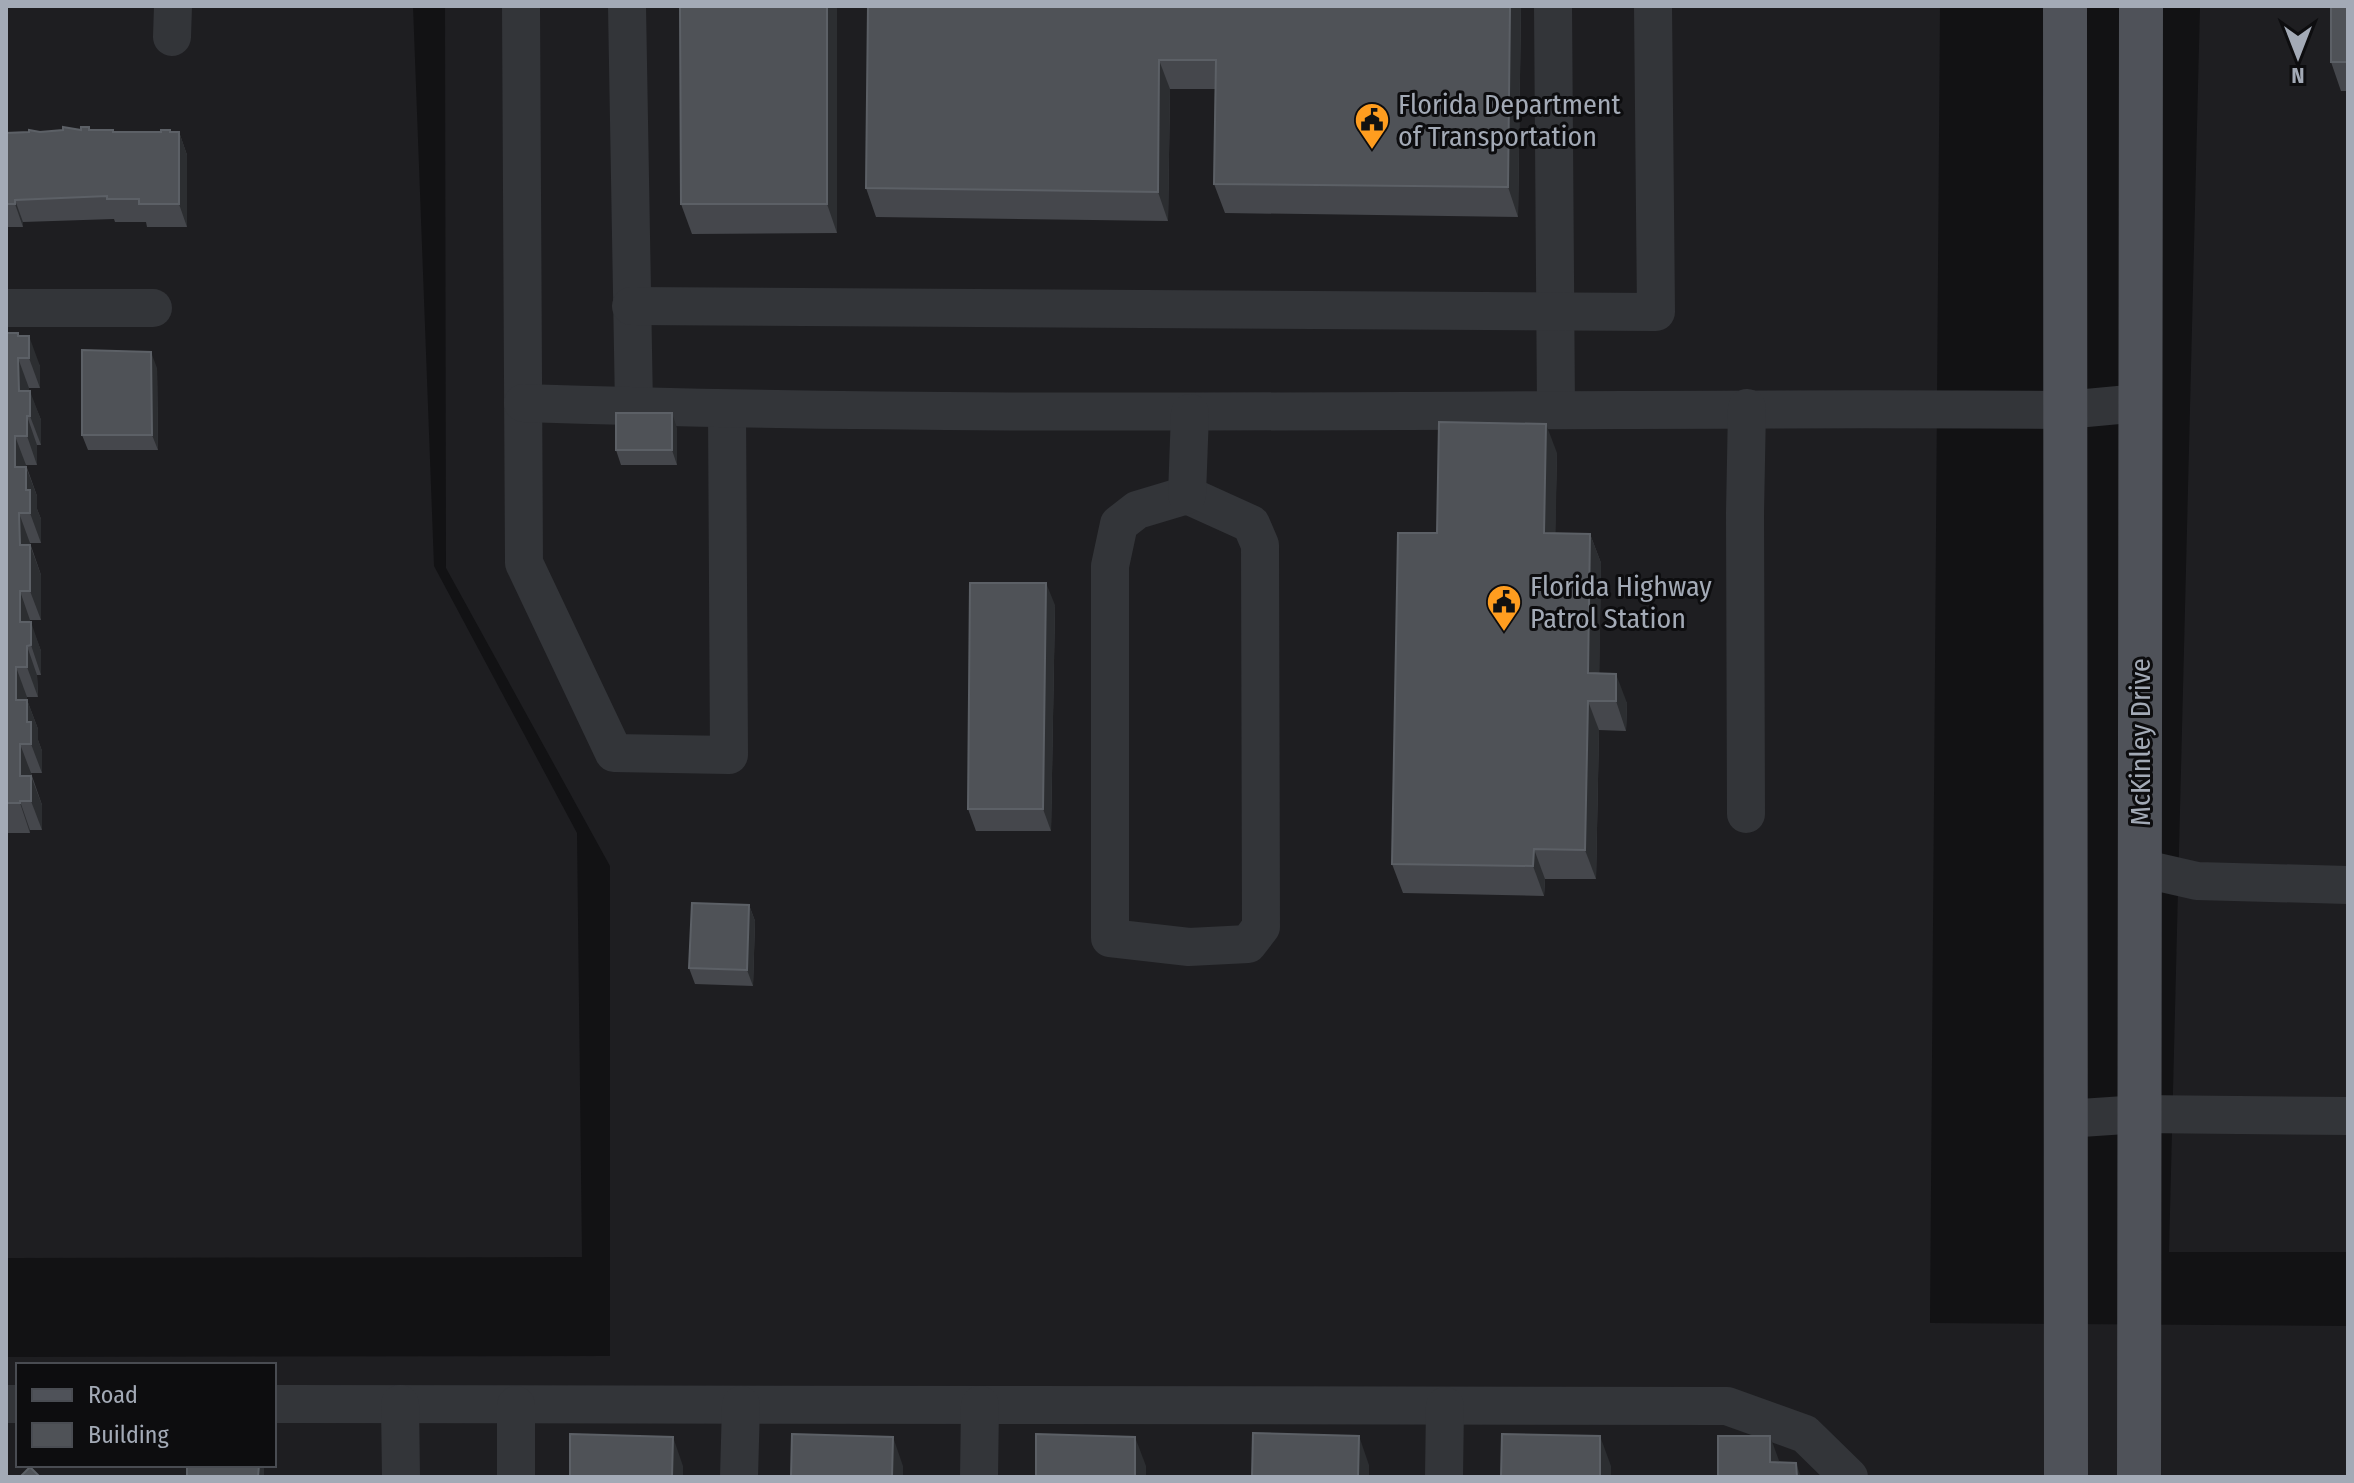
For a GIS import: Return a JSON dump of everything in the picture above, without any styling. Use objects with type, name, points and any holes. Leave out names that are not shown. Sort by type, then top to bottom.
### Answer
[{"type":"main road","points":[[2065,6],[2066,1477]]},
{"type":"main road","name":"McKinley Drive","points":[[2139,1477],[2141,6]]},
{"type":"lane","points":[[521,6],[524,563],[614,753],[729,755],[727,410]]},
{"type":"lane","points":[[627,6],[634,407]]},
{"type":"lane","points":[[1553,6],[1556,409]]},
{"type":"lane","points":[[631,306],[1656,312],[1653,6]]},
{"type":"lane","points":[[6,308],[153,308]]},
{"type":"lane","points":[[523,403],[727,410],[1190,413],[1747,408],[2065,410],[2140,403]]},
{"type":"lane","points":[[1746,814],[1747,408]]},
{"type":"lane","points":[[1187,495],[1190,413]]},
{"type":"lane","points":[[1187,495],[1251,524],[1260,545],[1261,927],[1248,944],[1189,947],[1110,938],[1110,566],[1119,524],[1137,510],[1187,495]]},
{"type":"lane","points":[[2140,868],[2197,881],[2348,885]]},
{"type":"lane","points":[[2066,1119],[2140,1114],[2348,1116]]},
{"type":"lane","points":[[276,1404],[1727,1406],[1805,1434],[1849,1477]]},
{"type":"lane","points":[[400,1404],[401,1477]]},
{"type":"lane","points":[[516,1405],[516,1477]]},
{"type":"lane","points":[[739,1477],[741,1405]]},
{"type":"lane","points":[[979,1477],[980,1405]]},
{"type":"lane","points":[[1444,1477],[1445,1406]]},
{"type":"shaded area","points":[[6,6],[413,6],[434,566],[577,833],[582,1257],[6,1258]]},
{"type":"shaded area","points":[[445,6],[1940,6],[1930,1323],[2348,1326],[2348,1477],[6,1477],[6,1357],[610,1356],[610,866],[446,568]]},
{"type":"shaded area","points":[[2200,6],[2348,6],[2348,1252],[2169,1252]]},
{"type":"building","points":[[680,6],[827,6],[827,204],[681,204]]},
{"type":"building","name":"Florida Department of Transportation","points":[[868,6],[1510,6],[1508,187],[1214,184],[1216,60],[1159,60],[1158,192],[866,188]]},
{"type":"building","points":[[2331,6],[2348,6],[2348,62],[2331,62]]},
{"type":"building","points":[[63,127],[81,130],[81,127],[89,127],[89,130],[113,132],[179,132],[179,204],[139,204],[139,199],[107,199],[107,196],[15,200],[15,204],[6,204],[6,133],[63,130]]},
{"type":"building","points":[[6,333],[29,336],[29,358],[18,358],[19,391],[30,391],[30,416],[27,416],[27,436],[15,436],[15,467],[26,467],[26,490],[30,490],[30,513],[19,513],[20,545],[30,545],[30,591],[20,591],[20,622],[31,622],[31,645],[27,646],[27,667],[16,667],[16,700],[27,700],[27,722],[31,722],[31,744],[20,744],[20,776],[31,776],[31,801],[20,803],[6,803]]},
{"type":"building","points":[[82,350],[151,352],[152,435],[82,435]]},
{"type":"building","points":[[616,413],[672,413],[672,450],[616,450]]},
{"type":"building","name":"Florida Highway Patrol Station","points":[[1439,422],[1546,424],[1544,533],[1590,534],[1588,673],[1616,674],[1616,701],[1588,701],[1585,850],[1534,849],[1533,866],[1392,864],[1398,533],[1437,533]]},
{"type":"building","points":[[970,583],[1046,583],[1043,809],[968,809]]},
{"type":"building","points":[[692,903],[749,905],[747,970],[689,968]]},
{"type":"building","points":[[1253,1433],[1359,1436],[1358,1477],[1252,1477]]},
{"type":"building","points":[[570,1434],[673,1437],[672,1477],[570,1477]]},
{"type":"building","points":[[792,1434],[893,1437],[892,1477],[791,1477]]},
{"type":"building","points":[[1036,1434],[1135,1437],[1135,1477],[1036,1477]]},
{"type":"building","points":[[1502,1434],[1600,1436],[1600,1477],[1501,1477]]},
{"type":"building","points":[[1718,1436],[1770,1436],[1770,1462],[1796,1463],[1797,1477],[1718,1477]]},
{"type":"building","points":[[30,1467],[40,1477],[20,1477]]},
{"type":"building","points":[[187,1467],[259,1467],[258,1477],[187,1477]]},
{"type":"place","name":"Florida Department of Transportation","points":[[1372,151]]},
{"type":"place","name":"Florida Highway Patrol Station","points":[[1504,633]]}]
